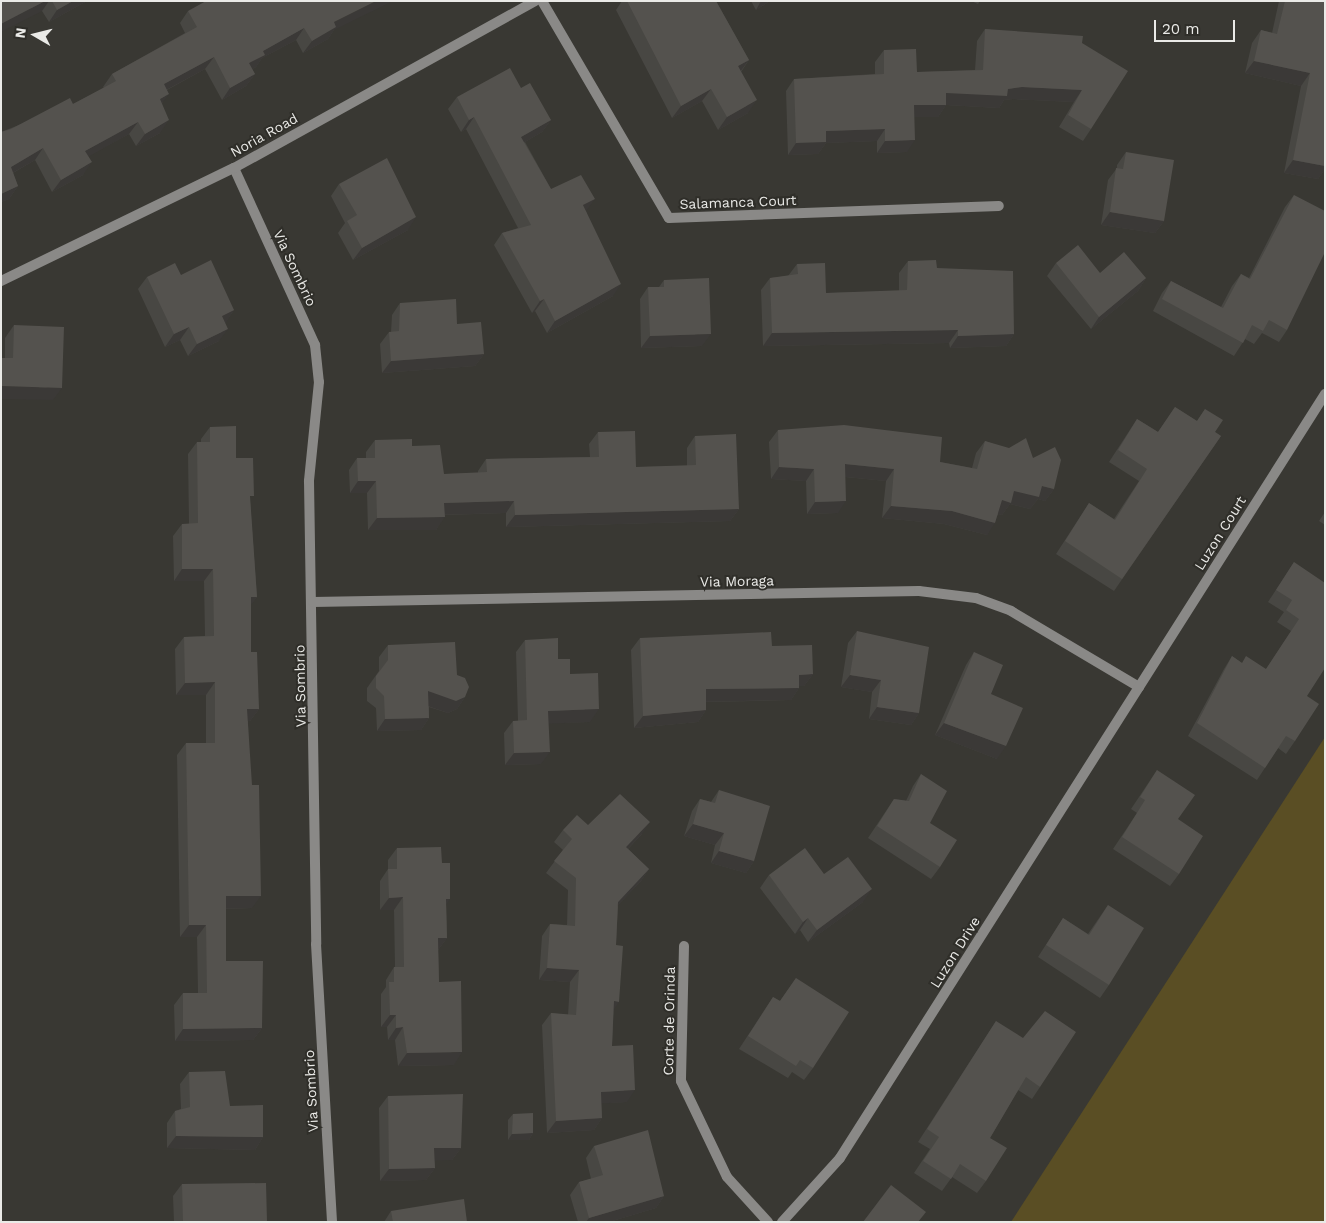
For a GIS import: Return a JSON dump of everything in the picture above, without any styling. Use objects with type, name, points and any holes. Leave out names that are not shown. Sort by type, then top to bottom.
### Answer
[{"type":"street","name":"Noria Road","points":[[1,282],[234,168],[535,1]]},
{"type":"street","name":"Salamanca Court","points":[[542,1],[669,218],[999,206]]},
{"type":"street","name":"Via Sombrio","points":[[234,168],[315,345],[318,382],[309,481],[313,602],[316,944],[332,1222]]},
{"type":"street","name":"Luzon Court","points":[[1139,687],[1325,394]]},
{"type":"street","name":"Via Moraga","points":[[313,602],[919,591],[976,598],[1011,611],[1139,687]]},
{"type":"street","name":"Luzon Drive","points":[[782,1222],[840,1158],[1139,687]]},
{"type":"street","name":"Corte de Orinda","points":[[684,946],[681,1081],[727,1177],[768,1222]]},
{"type":"shaded area","points":[[1325,737],[1325,1222],[1011,1222]]},
{"type":"building","points":[[1,1],[45,1],[1,24]]},
{"type":"building","points":[[52,1],[73,1],[57,10]]},
{"type":"building","points":[[206,1],[376,1],[334,22],[336,27],[312,41],[304,28],[263,51],[265,55],[249,63],[255,74],[230,88],[214,57],[164,84],[169,94],[160,99],[169,120],[145,134],[138,122],[85,151],[92,162],[61,180],[43,148],[11,167],[18,186],[1,194],[1,132],[11,129],[70,98],[73,104],[116,81],[112,74],[197,27],[188,11]]},
{"type":"building","points":[[627,1],[716,1],[749,60],[738,66],[757,100],[727,117],[711,89],[681,106]]},
{"type":"building","points":[[1285,1],[1325,1],[1325,166],[1293,160],[1310,73],[1254,61],[1261,30],[1277,34]]},
{"type":"building","points":[[985,29],[1083,36],[1082,43],[1128,71],[1091,129],[1068,115],[1082,90],[1022,87],[1008,89],[1007,96],[946,93],[946,105],[914,105],[915,140],[885,141],[885,129],[826,131],[826,142],[796,143],[794,79],[884,74],[884,50],[916,49],[917,72],[983,70]]},
{"type":"building","points":[[510,68],[521,88],[530,83],[551,120],[521,137],[551,189],[581,175],[595,199],[583,205],[621,284],[555,321],[544,299],[540,301],[502,233],[531,225],[474,117],[469,120],[457,97]]},
{"type":"building","points":[[1126,152],[1174,160],[1164,221],[1110,212],[1116,168],[1123,169]]},
{"type":"building","points":[[387,158],[416,217],[362,248],[347,221],[357,215],[339,184]]},
{"type":"building","points":[[1294,195],[1325,211],[1325,252],[1287,330],[1269,320],[1263,331],[1252,325],[1243,343],[1162,299],[1171,281],[1223,308],[1241,274],[1250,279]]},
{"type":"building","points":[[1078,245],[1100,273],[1124,252],[1146,278],[1099,317],[1056,263]]},
{"type":"building","points":[[211,260],[234,310],[222,316],[228,329],[197,344],[189,327],[174,334],[147,277],[175,263],[181,275]]},
{"type":"building","points":[[936,260],[937,268],[1013,271],[1014,334],[958,336],[958,330],[772,333],[770,278],[798,274],[797,264],[825,263],[826,293],[907,290],[908,261]]},
{"type":"building","points":[[709,278],[711,334],[650,336],[648,287],[664,287],[664,280]]},
{"type":"building","points":[[456,299],[457,324],[481,322],[484,354],[391,361],[389,332],[399,331],[400,303]]},
{"type":"building","points":[[14,325],[64,327],[62,388],[1,386],[1,358],[13,358]]},
{"type":"building","points":[[1175,407],[1197,421],[1205,409],[1223,420],[1215,432],[1221,436],[1122,579],[1065,541],[1089,503],[1115,520],[1147,469],[1118,450],[1137,419],[1158,432]]},
{"type":"building","points":[[844,425],[942,437],[940,462],[977,469],[985,441],[1009,448],[1026,438],[1033,458],[1055,447],[1061,460],[1054,489],[1042,486],[1039,497],[1014,491],[1011,503],[1002,500],[995,523],[952,511],[891,506],[894,469],[845,464],[846,501],[815,502],[814,469],[779,467],[778,430]]},
{"type":"building","points":[[236,426],[236,458],[253,458],[254,496],[250,496],[257,597],[251,597],[251,652],[257,652],[259,709],[247,709],[252,785],[259,785],[261,896],[226,896],[226,961],[263,961],[262,1028],[183,1029],[183,993],[207,993],[206,925],[189,925],[186,743],[215,743],[215,682],[185,683],[184,637],[214,636],[213,569],[182,569],[182,524],[198,523],[197,442],[210,442],[210,427]]},
{"type":"building","points":[[635,431],[636,467],[696,465],[695,436],[736,434],[739,509],[515,515],[514,501],[444,503],[445,517],[377,518],[376,481],[358,481],[357,458],[375,458],[375,440],[412,439],[412,446],[440,445],[444,474],[487,472],[486,459],[599,457],[598,432]]},
{"type":"building","points":[[1294,562],[1325,583],[1325,668],[1307,696],[1319,704],[1295,741],[1286,736],[1265,768],[1197,723],[1232,656],[1242,663],[1246,656],[1266,669],[1299,619],[1286,610],[1292,600],[1276,590]]},
{"type":"building","points":[[857,631],[929,647],[919,713],[877,707],[881,680],[850,675]]},
{"type":"building","points":[[771,632],[772,646],[812,645],[813,674],[799,675],[799,688],[706,689],[706,710],[643,716],[640,638]]},
{"type":"building","points":[[558,638],[558,659],[570,659],[570,674],[598,673],[599,709],[548,711],[550,752],[514,753],[513,721],[527,720],[525,640]]},
{"type":"building","points":[[455,642],[457,675],[465,678],[469,687],[465,697],[456,701],[428,691],[429,718],[385,719],[384,696],[376,688],[376,676],[388,660],[388,645]]},
{"type":"building","points":[[974,652],[1003,665],[991,694],[1023,708],[1006,746],[944,723]]},
{"type":"building","points":[[1157,770],[1195,795],[1178,819],[1203,836],[1179,874],[1122,837],[1145,800],[1140,797]]},
{"type":"building","points":[[921,774],[947,791],[930,823],[957,840],[940,867],[877,826],[894,799],[909,801]]},
{"type":"building","points":[[719,790],[770,806],[754,861],[719,851],[724,833],[693,824],[700,799],[715,803]]},
{"type":"building","points":[[620,794],[650,822],[626,847],[649,869],[618,902],[616,945],[623,946],[619,1002],[614,1001],[612,1046],[633,1045],[635,1090],[601,1092],[602,1118],[556,1121],[551,1013],[576,1015],[579,970],[547,968],[550,924],[575,926],[576,878],[554,861],[572,839],[563,830],[577,815],[588,825]]},
{"type":"building","points":[[441,847],[442,863],[450,863],[450,899],[446,899],[447,938],[438,938],[439,982],[461,981],[462,1052],[407,1053],[403,1027],[396,1028],[396,1015],[390,1015],[389,982],[394,982],[394,967],[404,967],[403,897],[389,898],[388,869],[397,869],[397,848]]},
{"type":"building","points":[[805,848],[824,874],[848,857],[872,889],[817,930],[808,918],[803,922],[769,875]]},
{"type":"building","points":[[1108,905],[1144,928],[1109,985],[1046,945],[1063,918],[1089,935]]},
{"type":"building","points":[[796,978],[849,1012],[813,1068],[800,1060],[796,1066],[748,1036],[773,997],[780,1001]]},
{"type":"building","points":[[1045,1011],[1076,1032],[1040,1087],[1026,1077],[990,1138],[1007,1148],[986,1181],[960,1164],[951,1179],[923,1161],[939,1137],[927,1129],[996,1021],[1023,1038]]},
{"type":"building","points":[[225,1071],[230,1106],[263,1105],[263,1137],[176,1136],[175,1111],[190,1107],[189,1072]]},
{"type":"building","points":[[463,1094],[461,1148],[434,1148],[435,1168],[389,1169],[388,1096]]},
{"type":"building","points":[[533,1113],[533,1133],[512,1134],[513,1114]]},
{"type":"building","points":[[648,1130],[664,1196],[589,1218],[579,1182],[603,1175],[594,1146]]},
{"type":"building","points":[[266,1183],[267,1222],[183,1222],[182,1184]]},
{"type":"building","points":[[891,1185],[926,1212],[918,1222],[863,1222]]},
{"type":"building","points":[[464,1199],[467,1222],[393,1222],[391,1211]]}]
